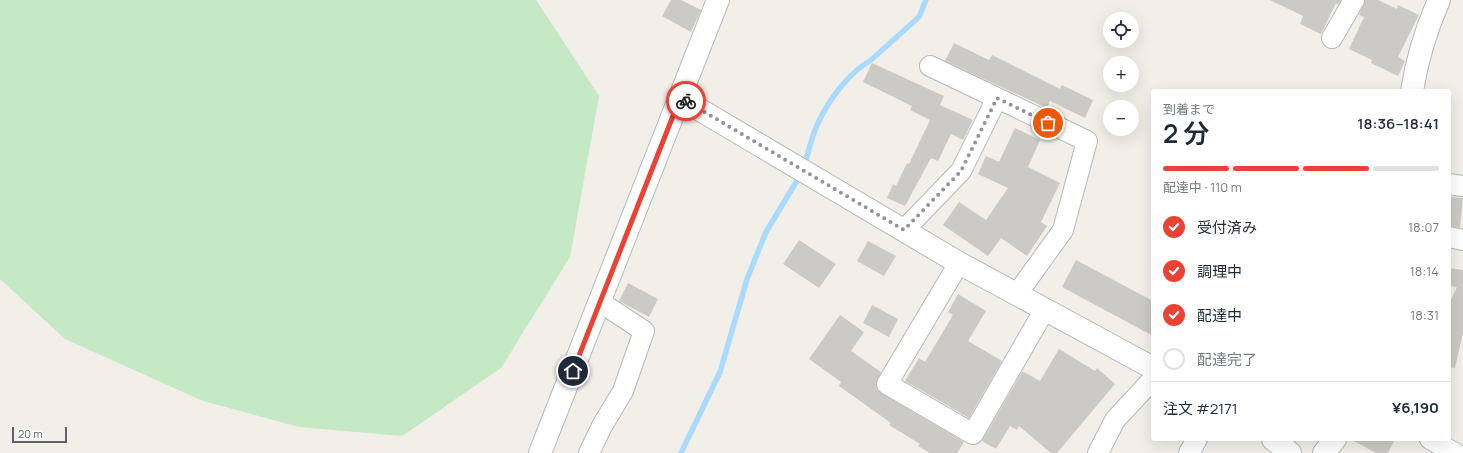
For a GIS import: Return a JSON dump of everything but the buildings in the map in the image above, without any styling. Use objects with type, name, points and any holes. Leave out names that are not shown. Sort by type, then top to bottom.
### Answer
[{"type":"street","points":[[540,453],[718,0]]},
{"type":"street","points":[[1332,38],[1354,0]]},
{"type":"street","points":[[1412,89],[1417,62],[1425,33],[1439,0]]},
{"type":"street","points":[[930,66],[1087,142],[1063,230],[1017,294]]},
{"type":"street","points":[[680,98],[959,263],[1151,367]]},
{"type":"street","points":[[904,230],[961,171],[997,98]]},
{"type":"street","points":[[1451,184],[1463,186]]},
{"type":"street","points":[[1451,237],[1463,240]]},
{"type":"street","points":[[959,263],[887,384],[973,434],[1045,309]]},
{"type":"street","points":[[589,453],[602,426],[624,391],[644,331],[600,302]]},
{"type":"street","points":[[1098,453],[1115,420],[1151,381]]},
{"type":"street","points":[[1189,453],[1196,441]]},
{"type":"street","points":[[1275,441],[1290,453]]},
{"type":"street","points":[[1324,453],[1333,441]]},
{"type":"green space","points":[[0,0],[536,0],[599,96],[570,257],[501,368],[402,436],[299,427],[203,401],[65,339],[0,279]]},
{"type":"waterway","points":[[804,166],[812,137],[823,112],[834,95],[855,72],[871,60],[919,17],[926,0]]},
{"type":"waterway","points":[[681,453],[720,372],[747,279],[766,232],[801,174]]},
{"type":"way so far","points":[[686,101],[904,230],[961,171],[997,98],[1048,123]]},
{"type":"route","points":[[573,371],[680,98],[686,101]]}]
